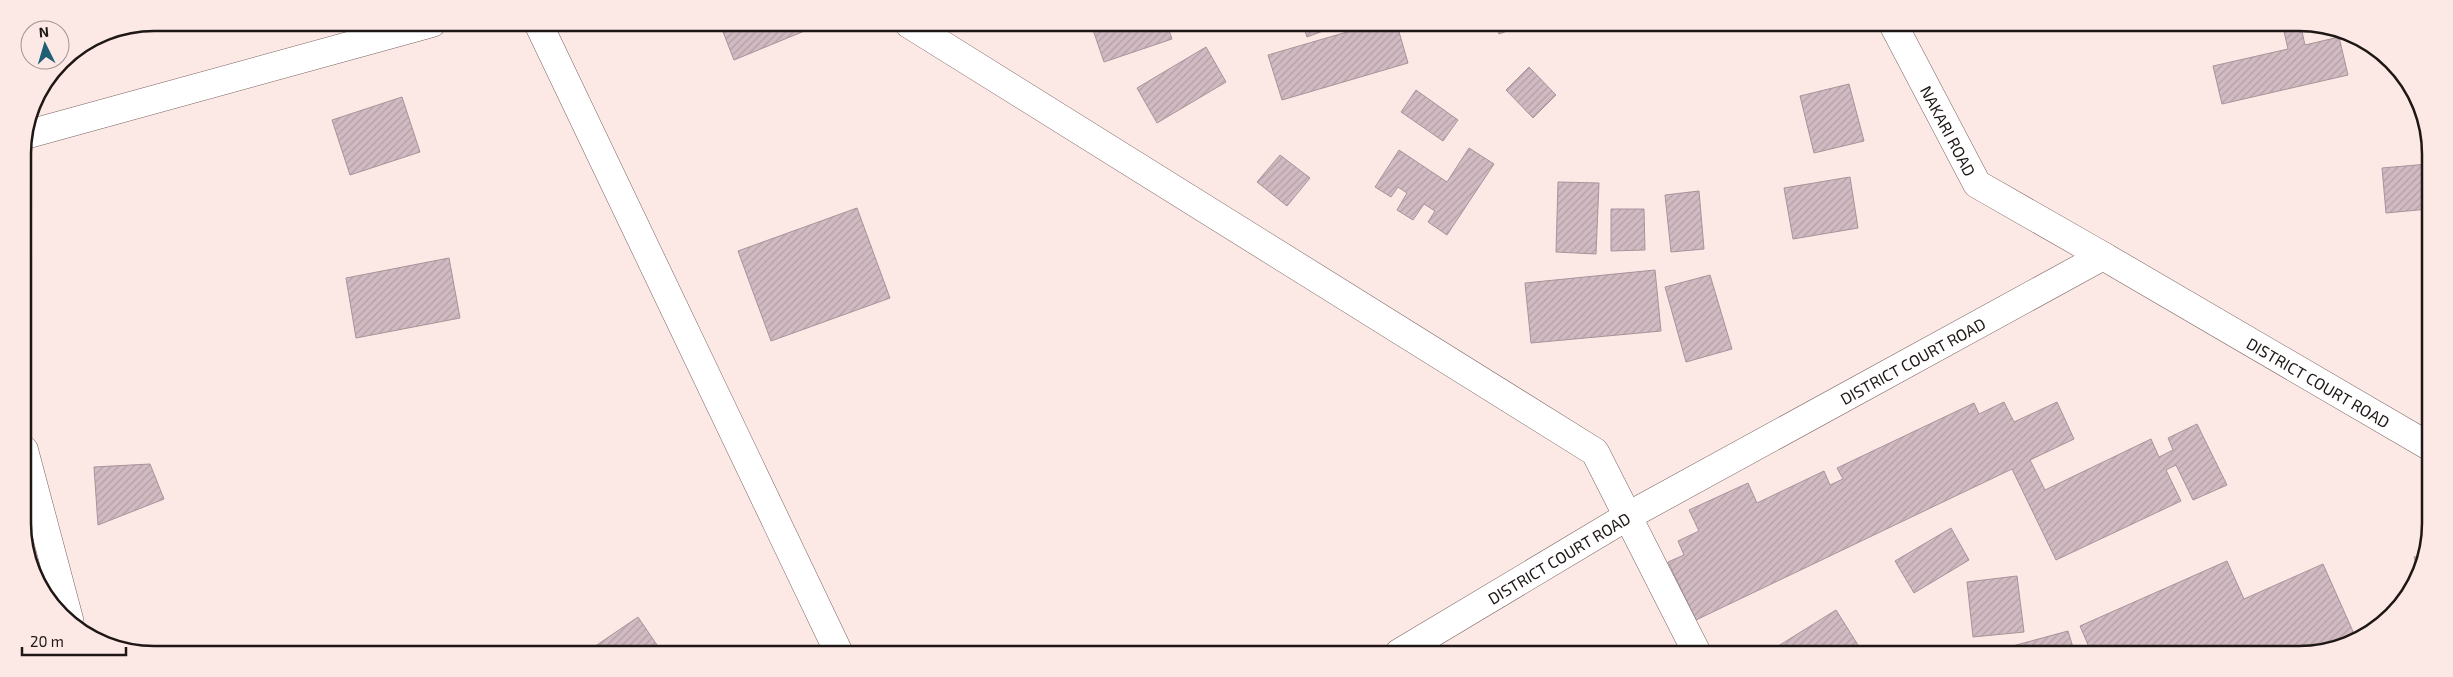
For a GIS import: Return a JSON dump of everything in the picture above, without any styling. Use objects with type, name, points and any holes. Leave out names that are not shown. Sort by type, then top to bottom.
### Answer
[{"type":"street","name":"NAKARI ROAD","points":[[1897,31],[1977,184],[2103,256]]},
{"type":"street","points":[[34,133],[400,32]]},
{"type":"street","points":[[542,32],[835,646]]},
{"type":"street","points":[[921,32],[1595,452],[1693,645]]},
{"type":"street","name":"DISTRICT COURT ROAD","points":[[1410,645],[1628,516],[2103,256],[2422,442]]},
{"type":"street","points":[[31,477],[67,610]]},
{"type":"building","points":[[1305,31],[1322,31],[1307,37]]},
{"type":"building","points":[[1349,31],[1399,31],[1408,63],[1282,100],[1268,55]]},
{"type":"building","points":[[2284,31],[2302,31],[2305,45],[2339,39],[2348,75],[2222,104],[2213,66],[2288,49]]},
{"type":"building","points":[[723,32],[803,32],[734,60]]},
{"type":"building","points":[[1094,32],[1169,32],[1172,39],[1104,62]]},
{"type":"building","points":[[1206,47],[1226,82],[1157,123],[1137,88]]},
{"type":"building","points":[[1529,67],[1556,95],[1533,118],[1506,90]]},
{"type":"building","points":[[1849,84],[1864,141],[1814,153],[1800,96]]},
{"type":"building","points":[[1416,90],[1458,120],[1443,141],[1401,112]]},
{"type":"building","points":[[402,97],[420,152],[350,175],[332,120]]},
{"type":"building","points":[[1469,148],[1494,164],[1447,235],[1428,222],[1435,211],[1424,204],[1413,220],[1397,210],[1407,193],[1398,187],[1391,197],[1375,187],[1399,150],[1447,182]]},
{"type":"building","points":[[1280,155],[1310,178],[1287,206],[1257,182]]},
{"type":"building","points":[[2422,165],[2422,210],[2386,213],[2382,168]]},
{"type":"building","points":[[1850,177],[1858,228],[1793,239],[1784,188]]},
{"type":"building","points":[[1558,182],[1599,183],[1596,254],[1556,252]]},
{"type":"building","points":[[1699,191],[1704,249],[1671,252],[1665,195]]},
{"type":"building","points":[[857,208],[890,298],[771,341],[738,251]]},
{"type":"building","points":[[1611,209],[1644,209],[1645,250],[1611,251]]},
{"type":"building","points":[[449,258],[460,318],[356,338],[346,278]]},
{"type":"building","points":[[1655,270],[1661,331],[1531,343],[1525,283]]},
{"type":"building","points":[[1710,275],[1732,349],[1686,362],[1665,287]]},
{"type":"building","points":[[2004,402],[2014,422],[2057,402],[2074,439],[2030,460],[2045,490],[2151,439],[2159,457],[2173,450],[2168,438],[2197,424],[2227,485],[2193,500],[2176,465],[2166,470],[2181,501],[2056,560],[2012,469],[1696,620],[1668,562],[1684,555],[1678,541],[1699,531],[1689,510],[1748,483],[1757,503],[1824,471],[1830,485],[1843,479],[1837,468],[1974,403],[1979,414]]},
{"type":"building","points":[[150,464],[164,499],[98,525],[94,467]]},
{"type":"building","points":[[1951,528],[1969,560],[1914,593],[1895,561]]},
{"type":"building","points":[[2227,561],[2244,599],[2323,564],[2353,632],[2331,642],[2315,645],[2088,645],[2080,626]]},
{"type":"building","points":[[2017,576],[2024,632],[1973,637],[1967,582]]},
{"type":"building","points":[[1836,610],[1858,645],[1779,645]]},
{"type":"building","points":[[638,617],[657,646],[596,646]]},
{"type":"building","points":[[2068,631],[2072,645],[2016,645]]}]
